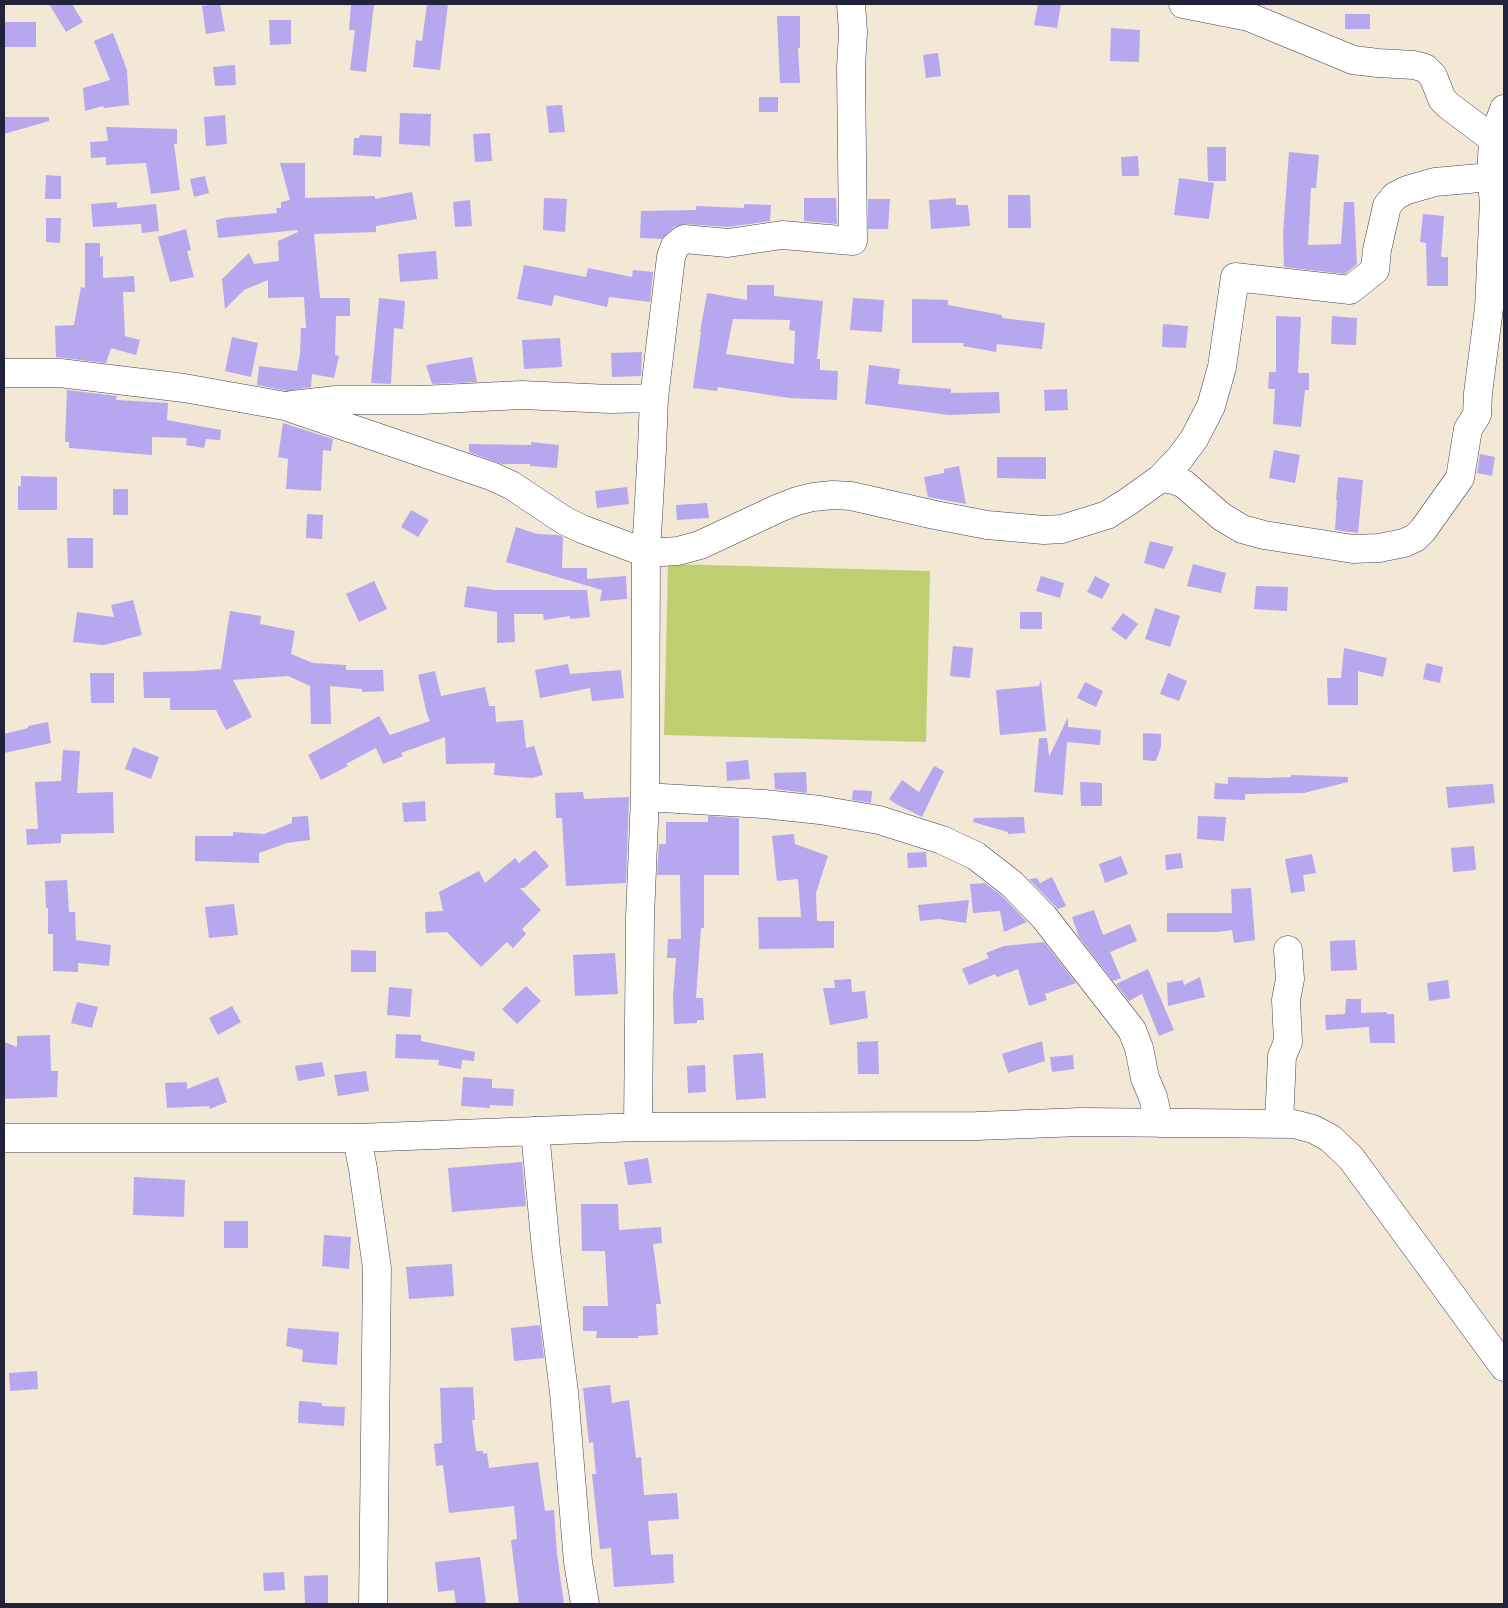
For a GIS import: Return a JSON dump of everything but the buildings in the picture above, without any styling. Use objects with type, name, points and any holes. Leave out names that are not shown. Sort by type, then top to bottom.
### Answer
[{"type":"street","points":[[638,1127],[640,917],[645,797],[646,553],[654,398],[671,257],[675,246],[684,239],[728,243],[782,235],[853,241],[851,68],[853,32],[851,4]]},
{"type":"street","points":[[1183,4],[1249,17],[1353,60],[1414,65],[1425,68],[1432,76],[1442,99],[1493,139]]},
{"type":"street","points":[[1161,478],[1184,484],[1222,517],[1242,529],[1264,535],[1353,549],[1379,548],[1404,543],[1415,538],[1423,530],[1460,478],[1468,428],[1477,415],[1478,393],[1496,307],[1494,202],[1491,177],[1493,139],[1504,109]]},
{"type":"street","points":[[4,373],[60,373],[184,388],[285,406],[491,476],[511,485],[565,521],[646,553],[678,551],[700,545],[779,508],[813,497],[833,494],[851,496],[987,525],[1044,530],[1062,529],[1106,515],[1161,478],[1180,458],[1194,439],[1211,406],[1222,366],[1235,277],[1350,290],[1375,270],[1376,250],[1387,206],[1395,196],[1407,190],[1435,182],[1491,177]]},
{"type":"street","points":[[285,406],[336,400],[421,400],[522,395],[610,399],[654,398]]},
{"type":"street","points":[[645,797],[764,804],[820,810],[879,820],[942,840],[976,856],[1012,884],[1044,917],[1132,1030],[1139,1048],[1145,1078],[1153,1097],[1159,1123]]},
{"type":"street","points":[[1279,1124],[1282,1056],[1288,1042],[1286,1000],[1290,979],[1288,950]]},
{"type":"street","points":[[4,1138],[356,1138],[638,1127],[977,1126],[1081,1122],[1294,1124],[1314,1129],[1330,1138],[1351,1158],[1496,1339],[1504,1368]]},
{"type":"street","points":[[535,1130],[546,1250],[564,1392],[578,1562],[585,1604]]},
{"type":"street","points":[[356,1138],[363,1169],[377,1268],[373,1604]]},
{"type":"green space","points":[[668,564],[930,571],[926,742],[664,735]]}]
